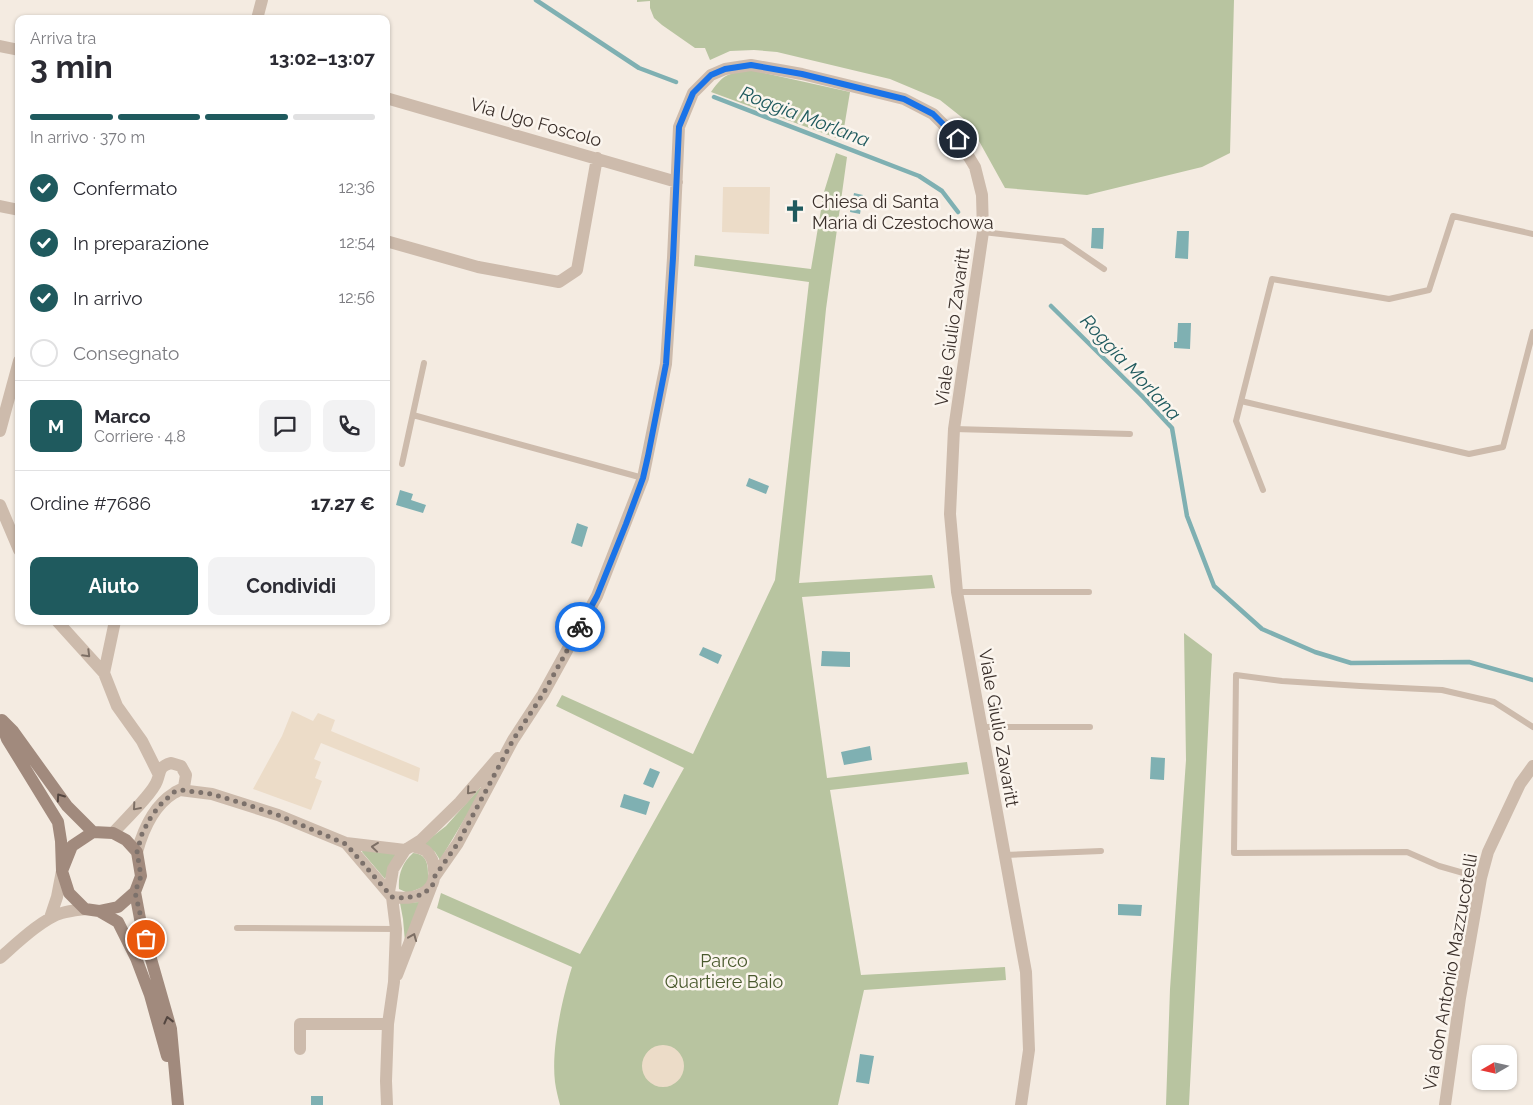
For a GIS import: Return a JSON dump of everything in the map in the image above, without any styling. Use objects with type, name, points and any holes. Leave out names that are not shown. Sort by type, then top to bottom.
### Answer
[{"type":"street","points":[[258,15],[262,0]]},
{"type":"street","points":[[0,46],[15,49]]},
{"type":"street","name":"Viale Giulio Zavaritt","points":[[394,982],[430,894],[433,881],[458,843],[513,740],[543,694],[597,596],[643,478],[666,364],[679,127],[693,93],[711,75],[725,69],[751,65],[802,74],[904,99],[933,114],[958,139],[975,167],[982,195],[983,232],[954,429],[950,514],[957,592],[1026,972],[1029,1050],[1021,1105]]},
{"type":"street","name":"Via Ugo Foscolo","points":[[390,99],[676,182]]},
{"type":"street","points":[[390,242],[478,267],[559,282],[577,270],[597,158]]},
{"type":"street","points":[[0,206],[15,209]]},
{"type":"street","points":[[0,431],[15,376]]},
{"type":"street","points":[[0,505],[15,541]]},
{"type":"street","points":[[61,625],[104,673],[117,706],[142,741],[161,788],[168,792],[180,787],[212,794],[278,815],[346,844],[426,850],[434,861],[433,881],[421,895],[405,898],[391,894],[346,844]]},
{"type":"street","points":[[104,673],[114,625]]},
{"type":"street","points":[[0,717],[13,731],[67,806],[93,832]]},
{"type":"street","points":[[0,722],[7,739],[58,822],[62,870],[69,894],[86,909]]},
{"type":"street","name":"Viale Giulio Zavaritt","points":[[408,848],[460,802],[513,740]]},
{"type":"street","points":[[0,958],[20,940],[60,913],[86,909],[99,911],[118,907],[135,892],[141,876],[137,852],[142,834],[159,806],[180,787],[185,771],[181,766],[170,763],[142,741]]},
{"type":"street","points":[[114,833],[158,777],[165,765],[170,763]]},
{"type":"street","name":"Via don Antonio Mazzucotelli","points":[[1445,1105],[1460,998],[1481,878],[1488,852],[1520,784],[1533,766]]},
{"type":"street","points":[[50,918],[57,897],[62,870],[72,846],[93,832],[114,833],[126,840],[137,852]]},
{"type":"street","points":[[391,894],[393,869],[408,848]]},
{"type":"street","points":[[135,892],[170,1028],[178,1105]]},
{"type":"street","name":"Viale Giulio Zavaritt","points":[[388,1105],[386,1081],[388,1024],[394,982],[396,929],[391,894]]},
{"type":"street","points":[[99,911],[118,922],[136,958],[150,995],[176,1086]]},
{"type":"street","points":[[300,1049],[300,1024],[388,1024]]},
{"type":"lane","points":[[1263,490],[1236,420],[1272,279],[1389,298],[1429,290],[1453,216],[1533,234]]},
{"type":"lane","points":[[983,232],[1063,241],[1104,269]]},
{"type":"lane","points":[[1241,401],[1469,454],[1503,447],[1533,332]]},
{"type":"lane","points":[[402,464],[424,363]]},
{"type":"lane","points":[[413,415],[643,478]]},
{"type":"lane","points":[[954,429],[1130,434]]},
{"type":"lane","points":[[957,592],[1089,592]]},
{"type":"lane","points":[[1481,878],[1440,866],[1407,852],[1234,853],[1236,675],[1282,681],[1442,690],[1494,702],[1533,727]]},
{"type":"lane","points":[[981,727],[1090,727]]},
{"type":"lane","points":[[1004,855],[1101,851]]},
{"type":"lane","points":[[237,928],[396,929]]},
{"type":"green space","points":[[637,0],[1234,0],[1230,153],[1202,167],[1087,195],[1005,188],[969,123],[940,100],[890,79],[777,52],[754,50],[730,51],[710,60],[705,48],[695,48],[654,18],[650,8],[650,1],[637,2]]},
{"type":"green space","points":[[751,70],[850,92],[842,140],[711,92],[724,77],[737,72]]},
{"type":"green space","name":"Parco Quartiere Baio","points":[[836,153],[847,157],[826,309],[799,583],[932,575],[935,588],[802,597],[827,778],[967,762],[969,774],[830,790],[861,975],[1005,967],[1006,980],[864,990],[838,1105],[560,1105],[556,1091],[554,1069],[556,1040],[561,1009],[572,967],[437,908],[441,893],[580,954],[684,768],[556,706],[562,695],[693,754],[775,580],[809,282],[694,266],[695,255],[811,269],[824,192]]},
{"type":"green space","points":[[1184,633],[1212,654],[1189,1105],[1166,1105],[1170,989],[1186,760]]},
{"type":"green space","points":[[480,788],[483,788],[440,860],[435,852],[423,844],[446,826]]},
{"type":"green space","points":[[363,849],[397,851],[385,879],[362,852]]},
{"type":"green space","points":[[413,853],[423,856],[425,859],[428,868],[428,882],[423,887],[408,893],[399,889],[399,879],[403,865]]},
{"type":"green space","points":[[420,902],[405,942],[400,903]]},
{"type":"shaded area","points":[[723,187],[770,187],[769,234],[722,232]]},
{"type":"shaded area","points":[[292,711],[313,721],[318,713],[335,720],[331,731],[420,768],[418,782],[321,743],[314,759],[321,762],[315,778],[322,781],[311,810],[253,789],[282,736]]},
{"type":"shaded area","points":[[667,1045],[675,1048],[681,1054],[684,1066],[681,1078],[675,1084],[659,1087],[651,1084],[645,1078],[642,1062],[645,1054],[651,1048]]},
{"type":"water","points":[[854,193],[863,195],[860,214],[850,212]]},
{"type":"water","points":[[1092,228],[1104,228],[1103,249],[1091,248]]},
{"type":"water","points":[[1177,231],[1189,231],[1188,259],[1175,258]]},
{"type":"water","points":[[1178,323],[1191,323],[1190,349],[1174,348],[1174,342],[1177,342]]},
{"type":"water","points":[[749,478],[769,486],[766,494],[746,486]]},
{"type":"water","points":[[400,490],[413,494],[411,500],[426,505],[423,513],[396,505]]},
{"type":"water","points":[[577,523],[588,527],[582,547],[571,543]]},
{"type":"water","points":[[703,647],[722,655],[718,664],[699,655]]},
{"type":"water","points":[[822,651],[850,652],[850,667],[821,666]]},
{"type":"water","points":[[870,746],[872,760],[844,765],[841,752]]},
{"type":"water","points":[[1151,757],[1165,758],[1164,780],[1150,779]]},
{"type":"water","points":[[650,768],[660,772],[653,788],[643,784]]},
{"type":"water","points":[[624,794],[650,802],[646,815],[620,807]]},
{"type":"water","points":[[1118,904],[1142,905],[1141,916],[1118,915]]},
{"type":"water","points":[[860,1054],[874,1056],[869,1084],[856,1082]]},
{"type":"water","points":[[311,1096],[323,1096],[323,1105],[311,1105]]},
{"type":"waterway","name":"Roggia Morlana","points":[[536,0],[639,68],[676,82]]},
{"type":"waterway","name":"Roggia Morlana","points":[[714,97],[919,176],[942,191],[958,212]]},
{"type":"waterway","name":"Roggia Morlana","points":[[1051,306],[1172,428],[1187,516],[1214,586],[1262,629],[1315,652],[1351,663],[1469,662],[1533,680]]},
{"type":"way so far","points":[[146,939],[135,892],[141,876],[137,852],[142,834],[149,820],[159,806],[174,792],[180,790],[212,794],[245,804],[278,815],[346,844],[392,897],[405,898],[421,895],[432,887],[435,876],[458,843],[513,740],[543,694],[580,627]]},
{"type":"place","name":"Chiesa di Santa Maria di Czestochowa","points":[[795,211]]},
{"type":"route","points":[[580,627],[597,596],[626,524],[643,478],[648,456],[666,364],[679,127],[686,106],[693,93],[711,75],[725,69],[751,65],[802,74],[904,99],[933,114],[958,139]]}]
